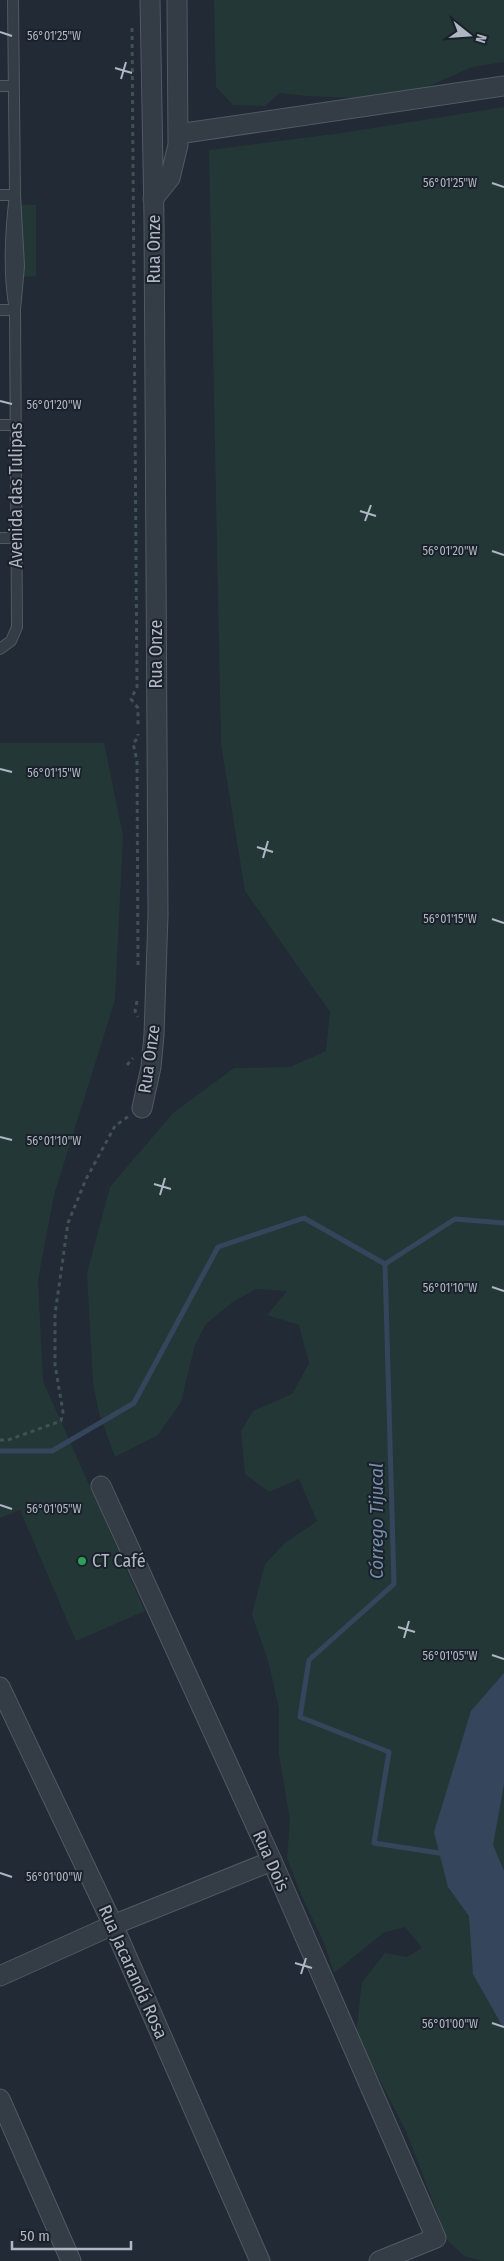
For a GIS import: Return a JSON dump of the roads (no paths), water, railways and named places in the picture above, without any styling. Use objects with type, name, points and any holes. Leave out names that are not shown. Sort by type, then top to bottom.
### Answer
[{"type":"street","name":"Rua Onze","points":[[142,1108],[151,1066],[154,1035],[158,915],[150,0]]},
{"type":"street","name":"Rua Onze","points":[[153,199],[170,178],[175,164],[178,134],[177,0]]},
{"type":"street","points":[[178,134],[504,86]]},
{"type":"street","name":"Rua Dois","points":[[101,1486],[272,1861],[436,2238],[379,2261]]},
{"type":"street","name":"Rua Jacarandá Rosa","points":[[0,1687],[113,1925],[260,2261]]},
{"type":"street","points":[[0,1976],[113,1925],[272,1861]]},
{"type":"street","points":[[0,2099],[71,2261]]},
{"type":"lane","name":"Avenida das Tulipas","points":[[3,648],[11,641],[17,626],[15,310],[10,282],[10,230],[15,195],[12,0]]},
{"type":"lane","points":[[0,86],[14,86]]},
{"type":"lane","points":[[0,196],[15,195]]},
{"type":"lane","points":[[0,310],[15,310]]},
{"type":"lane","points":[[0,425],[15,425]]},
{"type":"lane","points":[[0,538],[15,538]]},
{"type":"water","points":[[504,1673],[504,1784],[493,1845],[504,1871],[504,2029],[473,1974],[469,1916],[448,1887],[434,1832],[471,1711]]},
{"type":"waterway","name":"Córrego Tijucal","points":[[0,1451],[52,1451],[134,1403],[218,1247],[304,1218],[385,1264],[455,1219],[504,1223]]},
{"type":"waterway","name":"Córrego Tijucal","points":[[385,1264],[394,1584],[309,1660],[300,1717],[389,1752],[374,1843],[439,1853],[446,1852]]},
{"type":"place","name":"CT Café","points":[[82,1561]]}]
